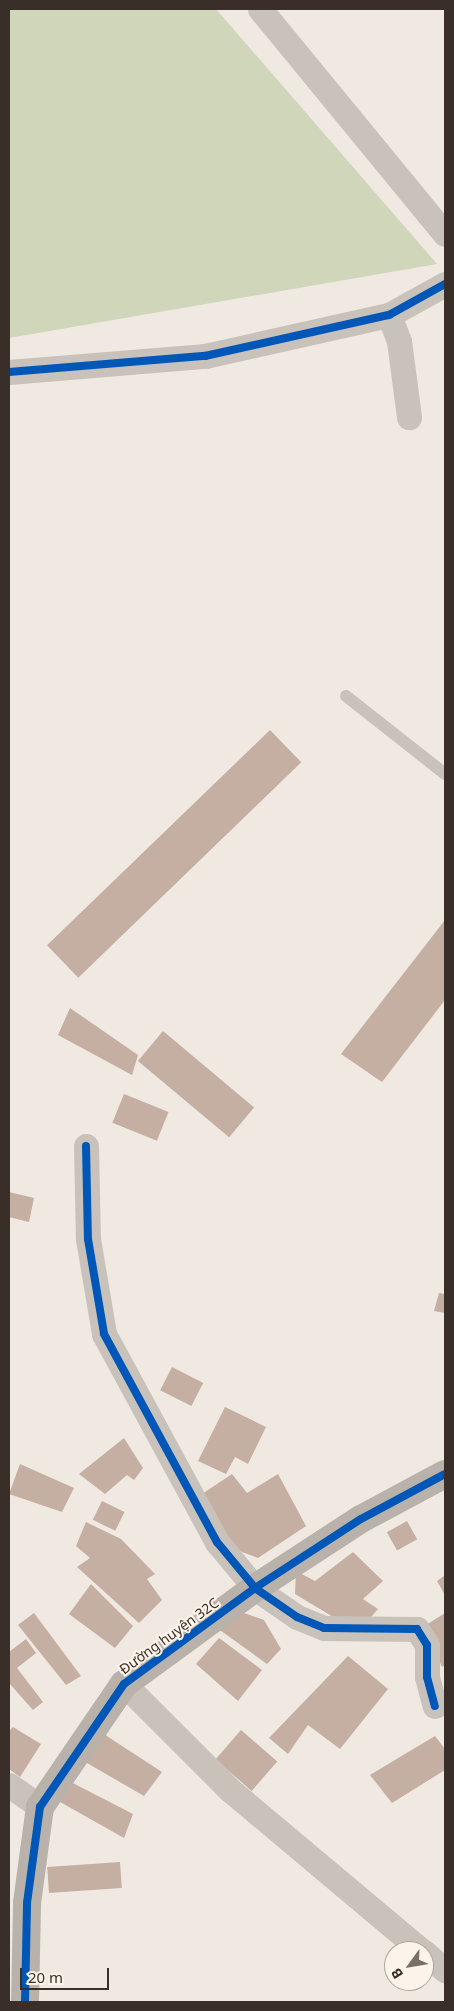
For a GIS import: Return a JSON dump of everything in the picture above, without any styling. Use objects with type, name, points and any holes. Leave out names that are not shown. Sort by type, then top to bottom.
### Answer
[{"type":"street","points":[[260,9],[445,234]]},
{"type":"street","points":[[9,372],[205,356],[389,315],[445,284]]},
{"type":"street","points":[[389,315],[399,340],[409,417]]},
{"type":"street","points":[[86,1146],[88,1239],[104,1334],[217,1542],[255,1588],[296,1617],[324,1628],[417,1629],[427,1645],[427,1677],[435,1706]]},
{"type":"street","name":"Đường huyện 32C","points":[[25,2002],[27,1903],[40,1807],[124,1684],[255,1588],[361,1519],[445,1474]]},
{"type":"street","points":[[124,1684],[230,1790],[410,1941]]},
{"type":"street","points":[[9,1785],[40,1807]]},
{"type":"street","points":[[434,1961],[445,1970]]},
{"type":"lane","points":[[346,696],[445,774]]},
{"type":"green space","points":[[9,9],[216,9],[437,264],[9,338]]},
{"type":"building","points":[[270,730],[301,762],[78,978],[47,945]]},
{"type":"building","points":[[445,920],[445,1000],[382,1082],[341,1054]]},
{"type":"building","points":[[70,1008],[138,1055],[132,1075],[58,1035]]},
{"type":"building","points":[[163,1031],[254,1107],[229,1137],[138,1061]]},
{"type":"building","points":[[124,1094],[169,1112],[157,1141],[112,1123]]},
{"type":"building","points":[[9,1192],[34,1198],[29,1222],[9,1217]]},
{"type":"building","points":[[439,1293],[445,1294],[445,1313],[434,1311]]},
{"type":"building","points":[[172,1367],[203,1383],[191,1406],[160,1390]]},
{"type":"building","points":[[225,1407],[266,1427],[248,1464],[235,1457],[226,1474],[198,1461]]},
{"type":"building","points":[[124,1438],[143,1468],[134,1480],[127,1475],[105,1494],[79,1474]]},
{"type":"building","points":[[20,1464],[74,1488],[62,1512],[9,1494]]},
{"type":"building","points":[[232,1474],[247,1493],[278,1474],[306,1526],[258,1558],[234,1549],[202,1494]]},
{"type":"building","points":[[102,1501],[124,1512],[115,1531],[93,1520]]},
{"type":"building","points":[[407,1521],[417,1539],[397,1551],[387,1532]]},
{"type":"building","points":[[86,1522],[121,1539],[155,1574],[147,1579],[162,1600],[139,1623],[77,1567],[90,1558],[76,1546]]},
{"type":"building","points":[[353,1552],[383,1581],[363,1599],[378,1609],[358,1632],[295,1594],[296,1571],[315,1581]]},
{"type":"building","points":[[445,1575],[445,1595],[437,1581]]},
{"type":"building","points":[[91,1584],[133,1626],[115,1648],[69,1614]]},
{"type":"building","points":[[238,1611],[264,1620],[281,1649],[267,1664],[217,1628]]},
{"type":"building","points":[[34,1613],[81,1676],[66,1685],[18,1625]]},
{"type":"building","points":[[445,1613],[445,1665],[442,1667],[423,1627]]},
{"type":"building","points":[[219,1638],[262,1670],[238,1701],[196,1664]]},
{"type":"building","points":[[26,1639],[36,1653],[17,1668],[43,1702],[33,1710],[9,1683],[9,1652]]},
{"type":"building","points":[[348,1656],[388,1689],[340,1749],[308,1725],[288,1754],[269,1738]]},
{"type":"building","points":[[13,1727],[41,1744],[20,1777],[9,1769],[9,1731]]},
{"type":"building","points":[[96,1729],[162,1772],[144,1796],[80,1759]]},
{"type":"building","points":[[241,1730],[277,1761],[252,1791],[215,1759]]},
{"type":"building","points":[[435,1736],[445,1749],[445,1770],[392,1803],[370,1775]]},
{"type":"building","points":[[65,1779],[133,1814],[124,1838],[53,1798]]},
{"type":"building","points":[[120,1862],[122,1888],[49,1893],[47,1867]]},
{"type":"cycle path","points":[[9,372],[205,356],[389,315],[445,284]]},
{"type":"cycle path","points":[[86,1146],[88,1239],[104,1334],[217,1542],[255,1588],[297,1617],[324,1628],[417,1629],[427,1645],[427,1677],[435,1706]]},
{"type":"cycle path","points":[[25,2002],[27,1903],[40,1807],[124,1684],[255,1588],[361,1519],[445,1474]]}]
